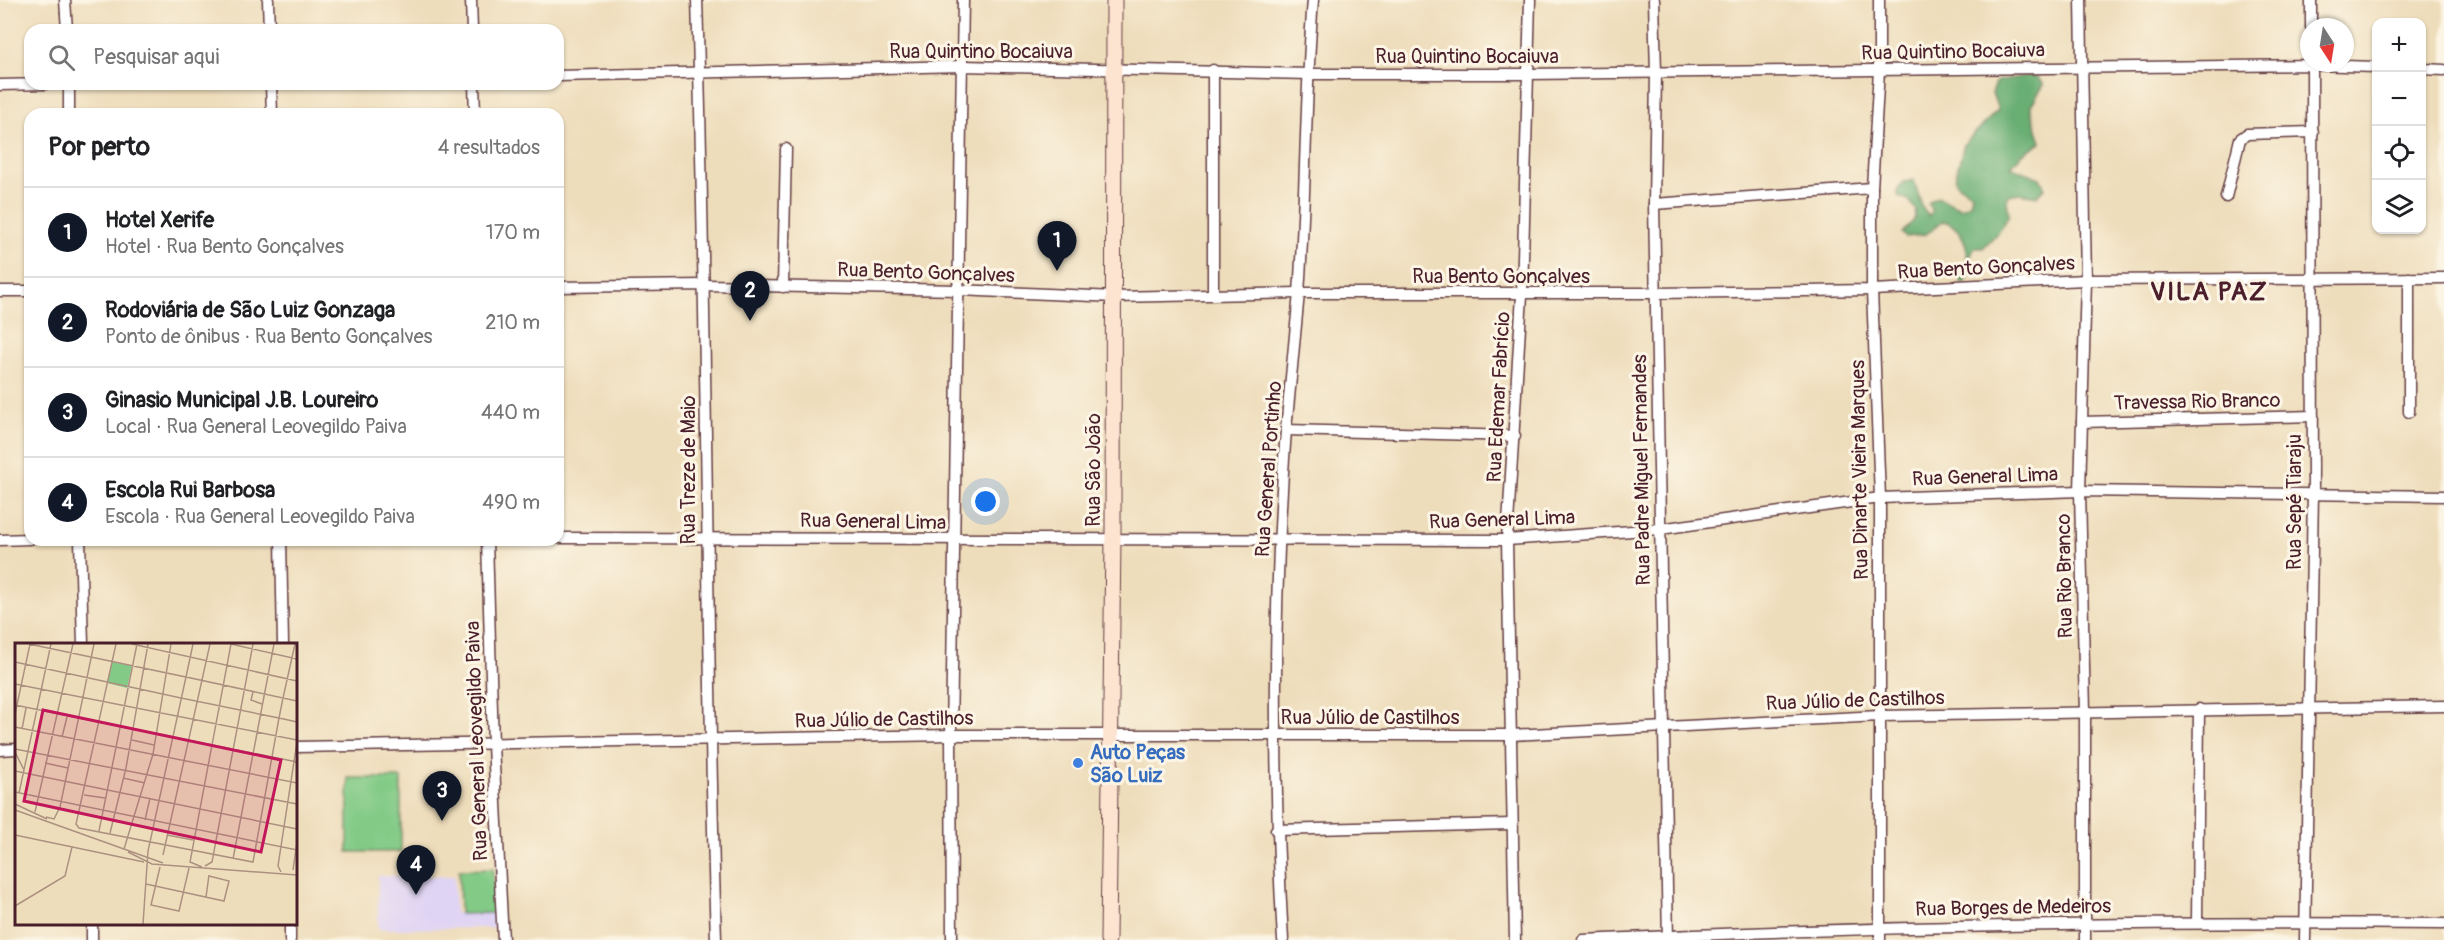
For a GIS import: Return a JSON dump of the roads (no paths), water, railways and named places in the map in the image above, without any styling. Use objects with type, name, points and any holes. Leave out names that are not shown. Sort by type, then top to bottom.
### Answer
[{"type":"main road","name":"Rua São João","points":[[1108,940],[1113,540],[1114,0]]},
{"type":"street","points":[[65,0],[67,24]]},
{"type":"street","points":[[268,0],[270,24]]},
{"type":"street","points":[[471,0],[472,24]]},
{"type":"street","name":"Rua Treze de Maio","points":[[697,0],[704,285],[710,739],[716,940]]},
{"type":"street","points":[[952,940],[951,735],[963,0]]},
{"type":"street","name":"Rua General Portinho","points":[[1282,940],[1276,830],[1275,735],[1280,538],[1286,430],[1299,292],[1313,0]]},
{"type":"street","name":"Rua Edemar Fabrício","points":[[1515,940],[1507,540],[1522,295],[1530,0]]},
{"type":"street","name":"Rua Padre Miguel Fernandes","points":[[1654,0],[1656,73],[1654,204],[1668,938]]},
{"type":"street","name":"Rua Dinarte Vieira Marques","points":[[1879,0],[1879,70],[1872,188],[1872,290],[1880,498],[1880,940]]},
{"type":"street","name":"Rua Rio Branco","points":[[2081,0],[2086,280],[2080,491],[2085,711],[2085,940]]},
{"type":"street","points":[[2311,0],[2312,18]]},
{"type":"street","name":"Rua Quintino Bocaiuva","points":[[564,76],[962,66],[1310,74],[1527,74],[2300,64]]},
{"type":"street","name":"Rua Quintino Bocaiuva","points":[[2354,67],[2372,68]]},
{"type":"street","points":[[2426,69],[2444,70]]},
{"type":"street","points":[[1213,70],[1213,294]]},
{"type":"street","name":"Rua Sepé Tiaraju","points":[[2305,940],[2313,494],[2312,72]]},
{"type":"street","points":[[0,85],[24,84]]},
{"type":"street","points":[[69,90],[69,108]]},
{"type":"street","points":[[271,90],[272,108]]},
{"type":"street","points":[[474,90],[475,108]]},
{"type":"street","points":[[2226,197],[2240,139],[2247,134],[2313,132]]},
{"type":"street","points":[[783,287],[786,148]]},
{"type":"street","points":[[1654,204],[1872,188]]},
{"type":"street","points":[[2409,278],[2409,412]]},
{"type":"street","name":"Rua Bento Gonçalves","points":[[564,287],[704,285],[959,290],[1114,297],[1299,292],[1656,294],[1872,290],[2086,280],[2444,278]]},
{"type":"street","points":[[0,291],[24,291]]},
{"type":"street","name":"Travessa Rio Branco","points":[[2082,422],[2313,416]]},
{"type":"street","points":[[1286,430],[1515,436]]},
{"type":"street","name":"Rua General Lima","points":[[564,538],[1507,540],[1660,529],[1880,498],[2080,491],[2444,496]]},
{"type":"street","points":[[0,540],[24,539]]},
{"type":"street","points":[[80,546],[83,643]]},
{"type":"street","points":[[281,546],[283,643]]},
{"type":"street","name":"Rua General Leovegildo Paiva","points":[[487,546],[502,940]]},
{"type":"street","name":"Rua Júlio de Castilhos","points":[[297,747],[951,735],[1111,737],[1511,735],[1880,716],[2444,706]]},
{"type":"street","points":[[2197,922],[2199,709]]},
{"type":"street","points":[[0,750],[15,749]]},
{"type":"street","points":[[1276,830],[1512,824]]},
{"type":"street","name":"Rua Borges de Medeiros","points":[[1583,940],[1880,927],[2085,923],[2444,924]]},
{"type":"place","name":"Hotel Xerife","points":[[1057,271]]},
{"type":"place","name":"Rodoviária de São Luiz Gonzaga","points":[[750,321]]},
{"type":"place","name":"Auto Peças São Luiz","points":[[1078,763]]},
{"type":"place","name":"Ginasio Municipal J.B. Loureiro","points":[[442,821]]},
{"type":"place","name":"Escola Rui Barbosa","points":[[416,895]]},
{"type":"district","name":"VILA PAZ","points":[[2209,291]]}]
